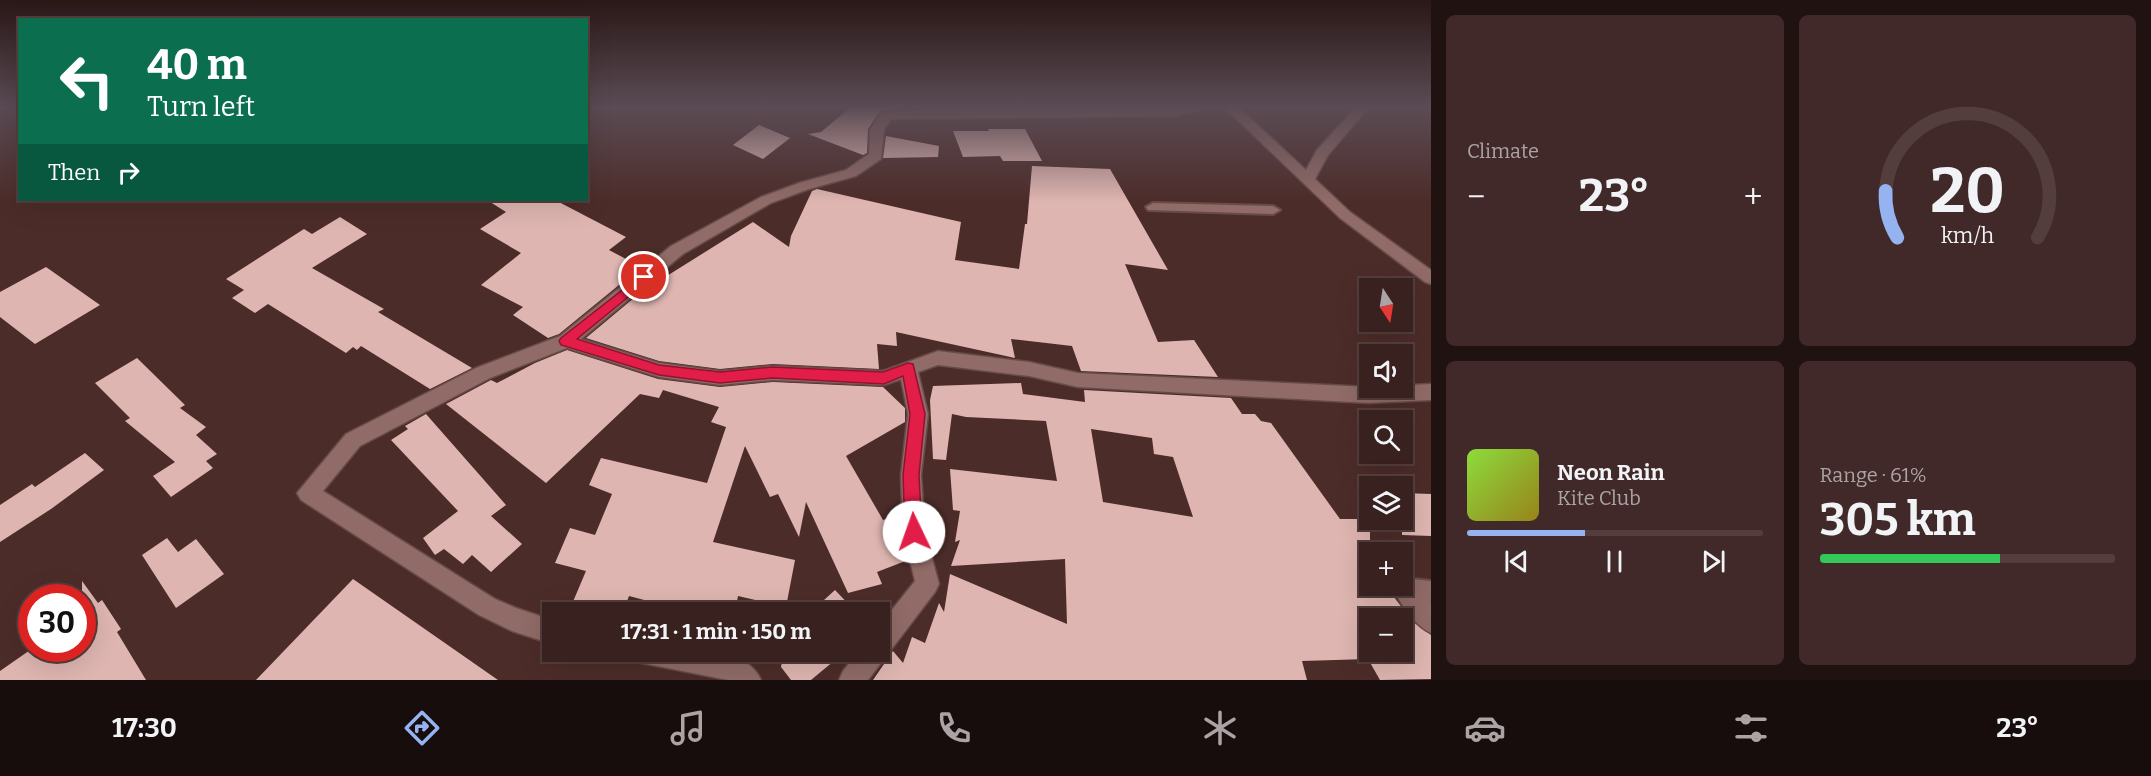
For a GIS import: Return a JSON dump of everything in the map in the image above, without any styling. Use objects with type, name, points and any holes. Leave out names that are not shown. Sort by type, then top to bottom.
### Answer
[{"type":"street","points":[[542,629],[512,619],[487,607],[308,493],[353,440],[483,373],[566,341],[677,250],[766,200],[804,186],[851,173],[876,156],[877,139]]},
{"type":"street","points":[[1265,139],[1345,215],[1431,278]]},
{"type":"street","points":[[1307,180],[1322,153],[1335,139]]},
{"type":"street","points":[[566,341],[659,370],[720,378],[773,373],[884,378],[938,358],[1029,369],[1078,380],[1369,395],[1431,392]]},
{"type":"street","points":[[890,632],[927,584],[914,532],[911,475],[918,414],[908,368]]},
{"type":"street","points":[[1411,596],[1431,621]]},
{"type":"street","points":[[699,662],[735,669],[748,680]]},
{"type":"street","points":[[852,680],[866,662]]},
{"type":"lane","points":[[1153,207],[1273,210]]},
{"type":"lane","points":[[1413,589],[1431,591]]},
{"type":"building","points":[[741,139],[789,139],[763,159],[733,145]]},
{"type":"building","points":[[820,139],[868,139],[867,153],[863,155]]},
{"type":"building","points":[[886,139],[900,139],[939,146],[938,157],[883,158]]},
{"type":"building","points":[[956,139],[1030,139],[1042,161],[1003,161],[1000,156],[963,157]]},
{"type":"building","points":[[1032,166],[1110,169],[1168,270],[1125,264],[1158,342],[1194,340],[1218,377],[1081,371],[1072,346],[1011,339],[1015,358],[896,332],[897,346],[877,344],[879,369],[773,364],[720,369],[659,361],[586,338],[659,277],[662,279],[753,222],[789,247],[791,236],[812,191],[817,189],[961,222],[955,260],[1019,269],[1025,224],[1027,224]]},
{"type":"building","points":[[489,201],[557,201],[626,237],[609,250],[641,267],[559,334],[548,338],[513,315],[523,307],[481,285],[521,253],[480,229],[506,212]]},
{"type":"building","points":[[340,217],[367,234],[312,268],[384,309],[378,312],[472,368],[430,389],[361,346],[357,350],[353,347],[346,353],[268,304],[255,313],[232,298],[244,290],[226,279],[304,229],[312,234]]},
{"type":"building","points":[[46,267],[100,305],[35,344],[0,317],[0,292]]},
{"type":"building","points":[[567,350],[658,379],[720,387],[773,382],[883,387],[905,408],[905,422],[846,456],[883,520],[886,519],[905,549],[908,560],[877,572],[882,584],[848,593],[806,502],[799,537],[778,494],[770,497],[745,446],[713,542],[795,560],[787,602],[764,602],[738,596],[737,602],[652,602],[629,596],[627,602],[573,602],[586,571],[555,563],[570,528],[595,535],[612,494],[589,485],[601,458],[707,483],[726,427],[711,422],[719,407],[663,390],[659,398],[640,394],[546,483],[446,404],[491,380],[497,383],[535,363]]},
{"type":"building","points":[[137,358],[185,405],[180,408],[206,427],[196,435],[217,454],[206,461],[213,468],[171,497],[153,476],[175,462],[125,421],[130,418],[95,383]]},
{"type":"building","points":[[1021,383],[1023,394],[1085,402],[1084,390],[1231,398],[1242,414],[1255,414],[1261,421],[1271,423],[1340,519],[1359,519],[1359,530],[1370,530],[1370,542],[1359,542],[1359,596],[1393,596],[1402,608],[1359,608],[1359,659],[1302,661],[1307,680],[873,680],[885,662],[890,662],[893,651],[903,663],[912,637],[925,643],[939,603],[944,612],[950,574],[1067,624],[1065,559],[951,566],[960,540],[955,542],[960,511],[953,510],[950,469],[1057,481],[1046,421],[966,417],[952,414],[946,460],[933,459],[930,400],[933,386]],"holes":[[[1091,429],[1152,438],[1154,454],[1173,457],[1193,517],[1103,502]]]},
{"type":"building","points":[[426,414],[506,505],[491,516],[522,544],[491,572],[472,555],[463,564],[444,549],[435,555],[423,538],[458,511],[391,440],[408,429],[405,426]]},
{"type":"building","points":[[85,453],[104,470],[51,509],[0,542],[0,505],[32,484],[35,487]]},
{"type":"building","points":[[1413,493],[1431,494],[1431,536],[1402,535],[1402,530],[1413,530]]},
{"type":"building","points":[[167,538],[178,552],[196,539],[224,574],[176,608],[142,555]]},
{"type":"building","points":[[353,579],[498,680],[256,680]]},
{"type":"building","points":[[835,590],[846,602],[822,602]]},
{"type":"building","points":[[96,600],[98,603],[102,600],[121,629],[117,632],[146,680],[0,680],[0,671],[18,658],[18,662],[96,662]]},
{"type":"building","points":[[1413,622],[1431,635],[1431,679],[1380,680],[1370,662],[1413,662]]},
{"type":"building","points":[[782,662],[833,662],[811,680],[791,680],[781,667]]},
{"type":"route","points":[[644,277],[566,341],[659,370],[720,378],[773,373],[884,378],[908,368],[918,414],[911,475],[914,532]]}]
